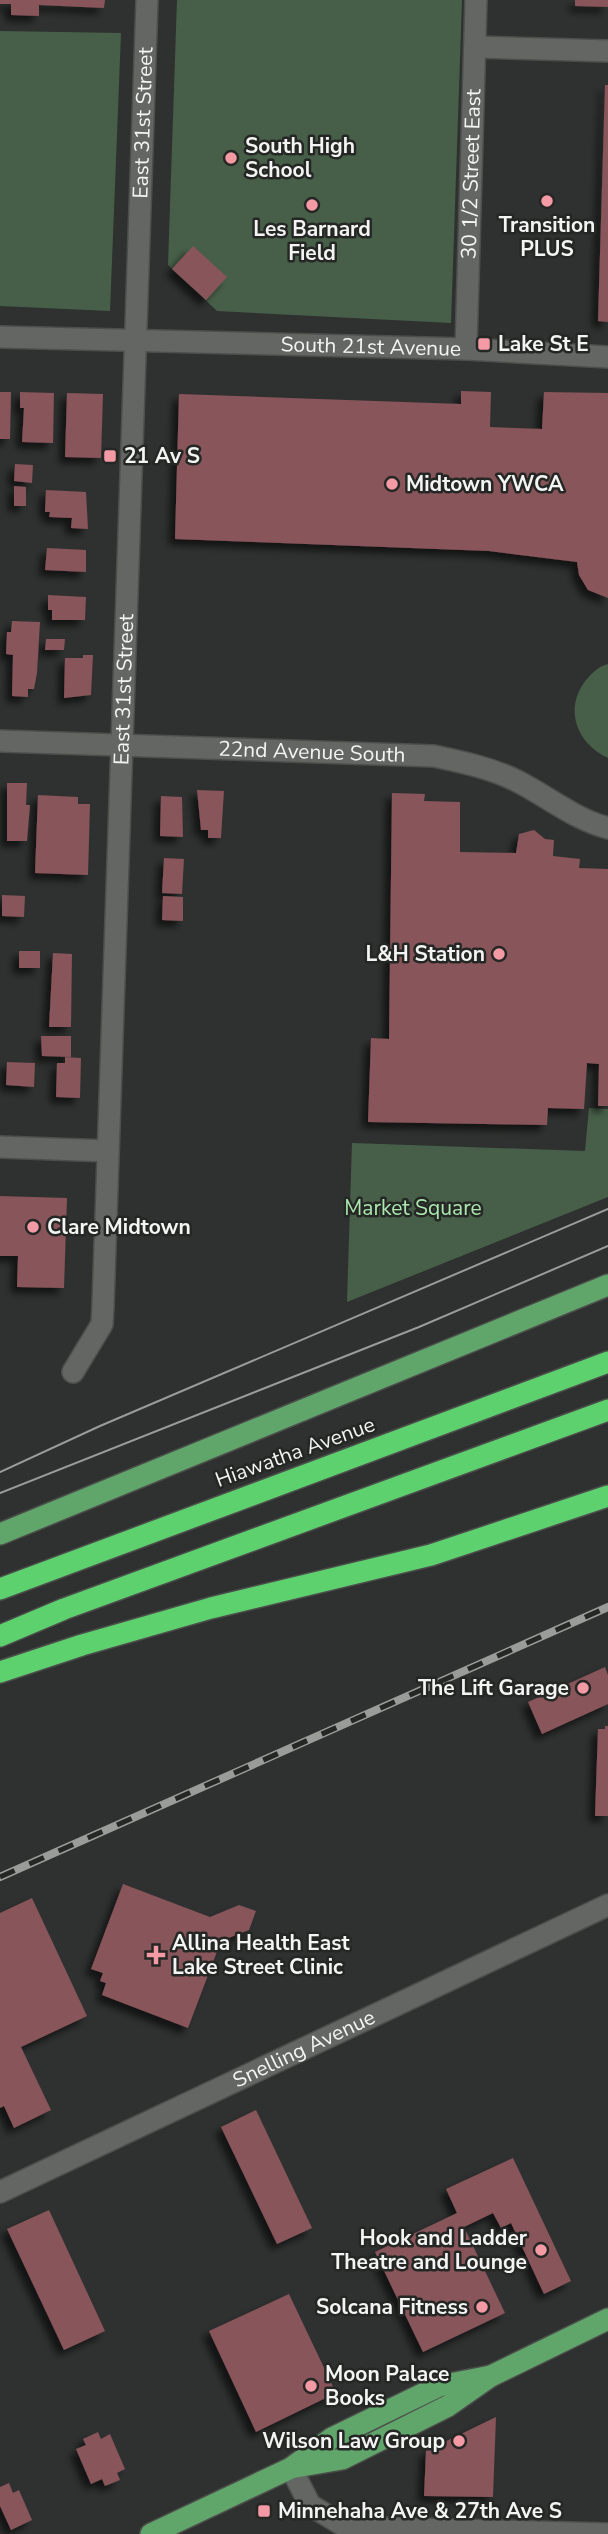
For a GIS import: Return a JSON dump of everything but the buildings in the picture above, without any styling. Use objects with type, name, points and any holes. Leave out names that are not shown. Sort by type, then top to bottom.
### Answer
[{"type":"highway","name":"Hiawatha Avenue","points":[[0,1589],[608,1362]]},
{"type":"highway","points":[[0,1636],[96,1598],[608,1410]]},
{"type":"highway","points":[[0,1672],[82,1644],[211,1608],[431,1555],[608,1496]]},
{"type":"main road","points":[[0,1534],[608,1285]]},
{"type":"main road","points":[[152,2534],[291,2468],[332,2438],[439,2386],[491,2376],[608,2319]]},
{"type":"street","name":"East 31st Street","points":[[73,1372],[102,1324],[147,0]]},
{"type":"street","name":"30 1/2 Street East","points":[[466,349],[477,0]]},
{"type":"street","points":[[475,47],[608,51]]},
{"type":"street","name":"South 21st Avenue","points":[[0,337],[466,349],[608,357]]},
{"type":"street","name":"22nd Avenue South","points":[[0,741],[434,757],[478,766],[516,780],[572,813],[608,828]]},
{"type":"street","points":[[0,1147],[108,1151]]},
{"type":"street","name":"Snelling Avenue","points":[[0,2192],[608,1905]]},
{"type":"street","points":[[291,2468],[310,2505],[346,2527],[608,2534]]},
{"type":"green space","name":"Les Barnard Field","points":[[177,0],[462,0],[451,323],[217,311],[168,265]]},
{"type":"green space","points":[[0,31],[121,33],[110,311],[0,306]]},
{"type":"green space","points":[[608,664],[608,758],[597,752],[581,735],[575,714],[575,702],[586,680],[596,670]]},
{"type":"green space","name":"Market Square","points":[[589,1108],[608,1109],[608,1197],[347,1302],[352,1143],[585,1151]]},
{"type":"tram line","points":[[0,1472],[100,1426],[608,1209]]},
{"type":"tram line","points":[[0,1493],[419,1327],[608,1246]]},
{"type":"railway","points":[[0,1877],[608,1607]]},
{"type":"place","name":"South High School","points":[[231,158]]},
{"type":"place","name":"Transition PLUS","points":[[547,201]]},
{"type":"place","name":"Les Barnard Field","points":[[312,205]]},
{"type":"place","name":"Lake St E","points":[[484,344]]},
{"type":"place","name":"21 Av S","points":[[110,456]]},
{"type":"place","name":"Midtown YWCA","points":[[392,484]]},
{"type":"place","name":"L&H Station","points":[[499,954]]},
{"type":"place","name":"Clare Midtown","points":[[33,1227]]},
{"type":"place","name":"The Lift Garage","points":[[583,1688]]},
{"type":"place","name":"Allina Health East Lake Street Clinic","points":[[156,1955]]},
{"type":"place","name":"Hook and Ladder Theatre and Lounge","points":[[541,2250]]},
{"type":"place","name":"Solcana Fitness","points":[[482,2307]]},
{"type":"place","name":"Moon Palace Books","points":[[311,2386]]},
{"type":"place","name":"Wilson Law Group","points":[[459,2441]]},
{"type":"place","name":"Minnehaha Ave & 27th Ave S","points":[[264,2511]]}]
